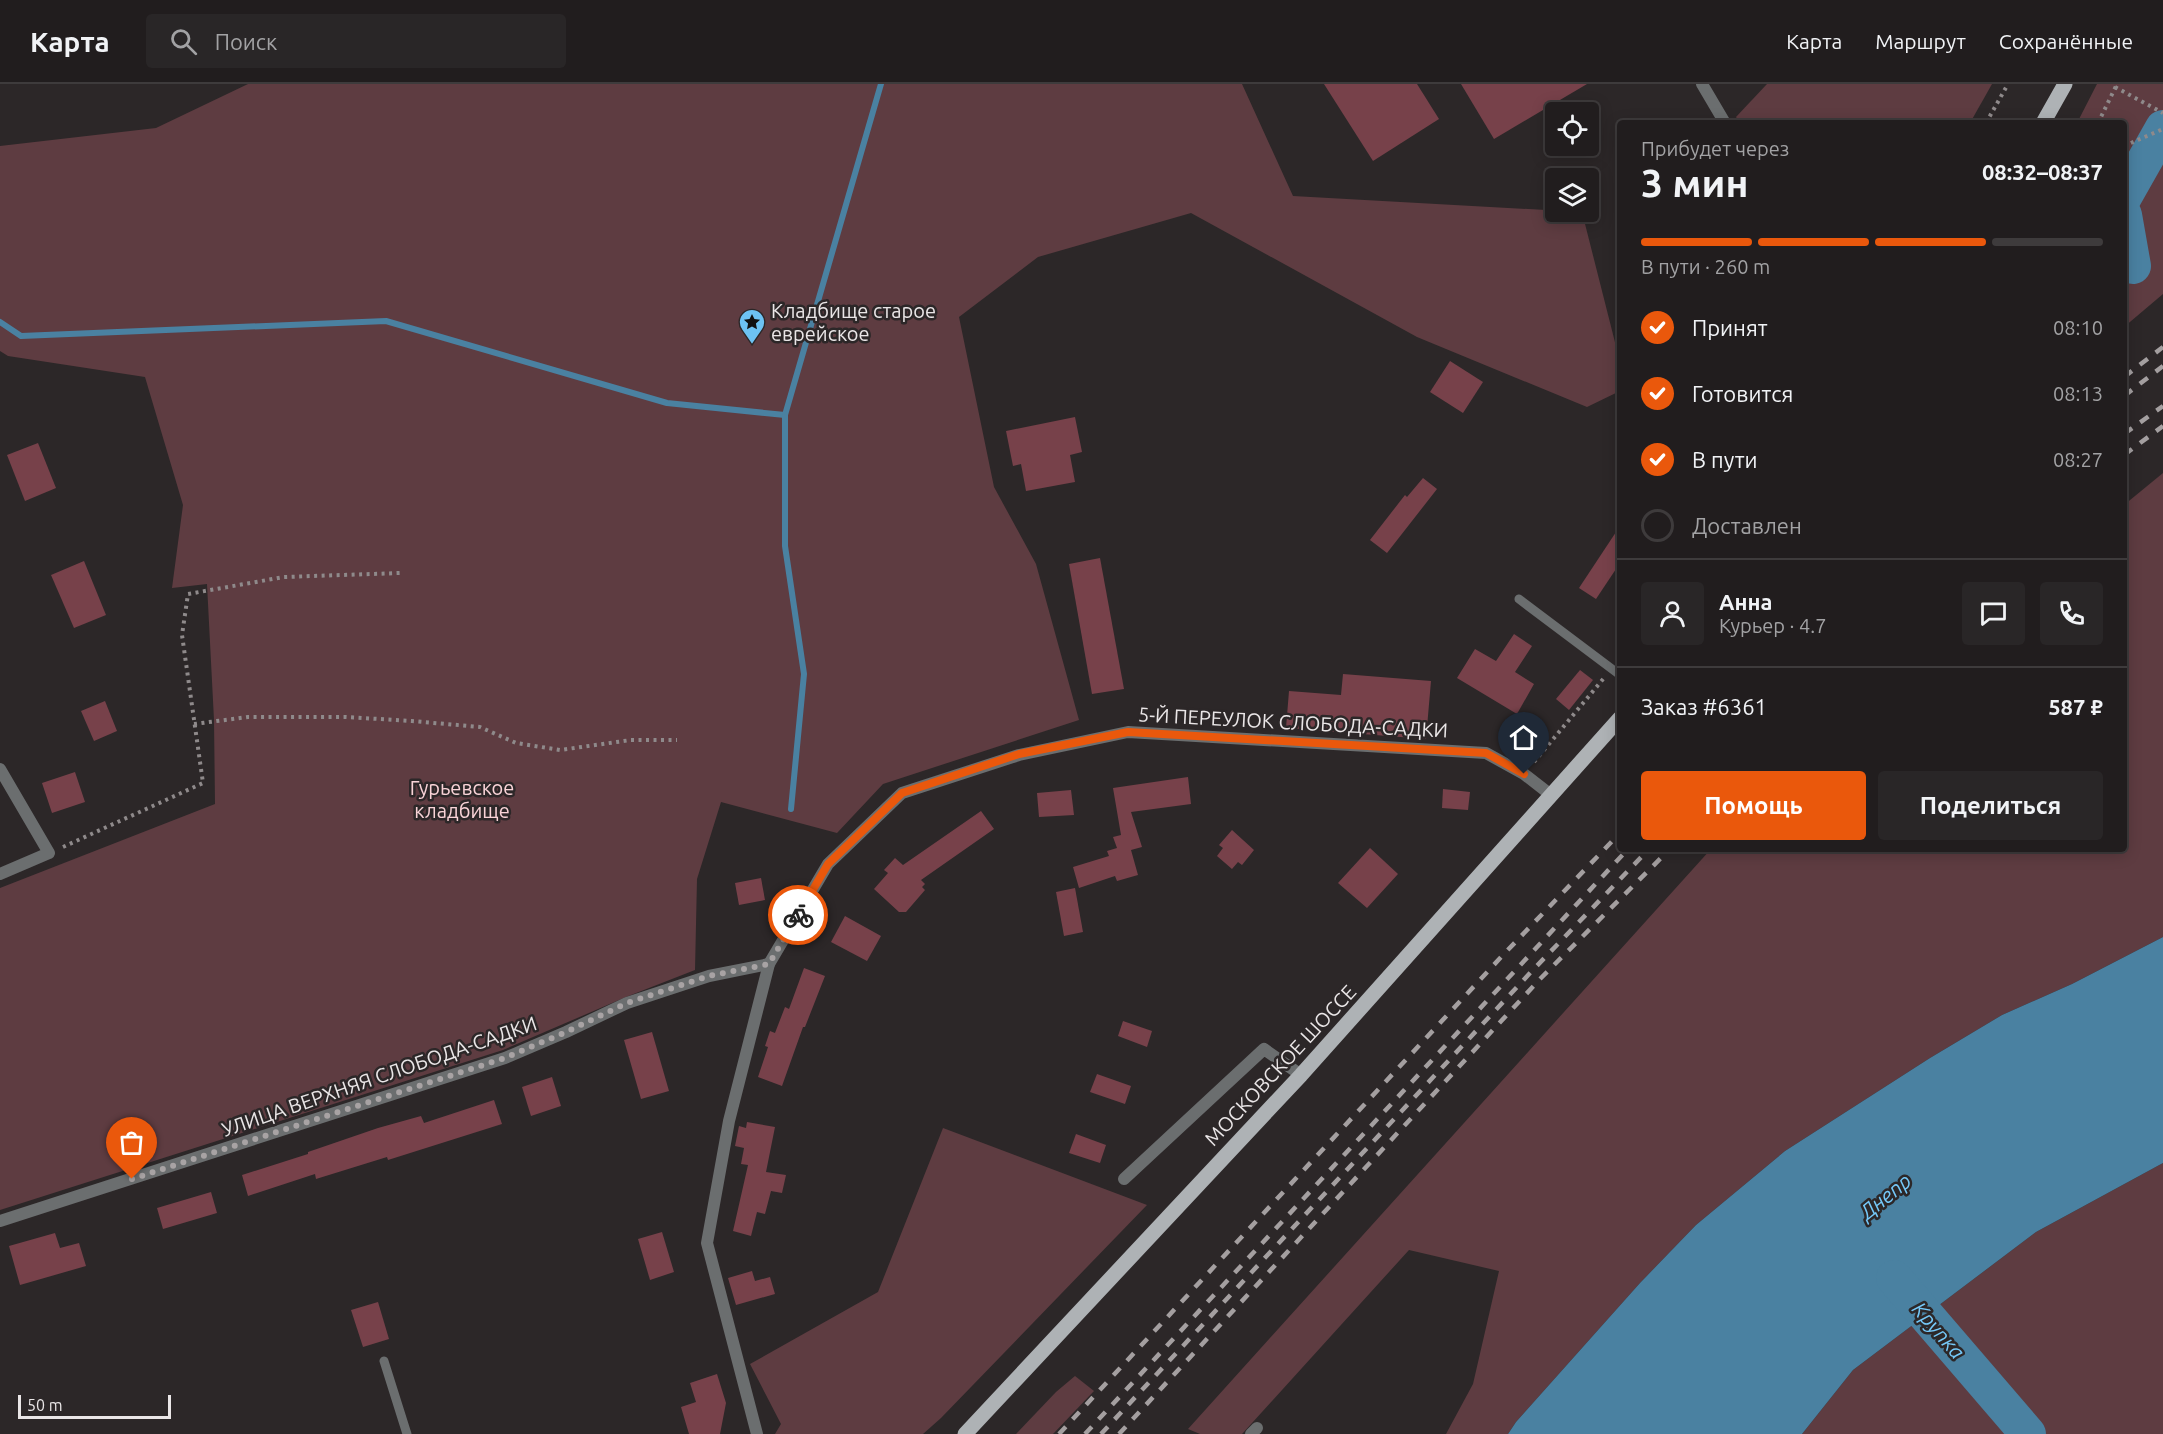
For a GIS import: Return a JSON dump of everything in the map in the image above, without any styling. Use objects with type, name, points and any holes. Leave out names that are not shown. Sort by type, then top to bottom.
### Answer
[{"type":"main road","points":[[2045,120],[2065,84]]},
{"type":"main road","name":"МОСКОВСКОЕ ШОССЕ","points":[[965,1434],[1301,1075],[1617,721]]},
{"type":"street","points":[[1702,84],[1723,120]]},
{"type":"street","name":"5-Й ПЕРЕУЛОК СЛОБОДА-САДКИ","points":[[757,1434],[707,1243],[729,1121],[769,964],[828,864],[902,793],[1019,754],[1128,732],[1486,753],[1524,774],[1551,795]]},
{"type":"street","points":[[0,769],[49,853],[0,874]]},
{"type":"street","name":"УЛИЦА ВЕРХНЯЯ СЛОБОДА-САДКИ","points":[[0,1221],[505,1058],[627,1003],[709,976],[769,964]]},
{"type":"street","points":[[1124,1179],[1264,1049],[1301,1075]]},
{"type":"lane","points":[[1519,599],[1616,672]]},
{"type":"lane","points":[[384,1361],[407,1434]]},
{"type":"path","points":[[1988,120],[2008,84]]},
{"type":"path","points":[[2099,120],[2116,85],[2163,113]]},
{"type":"path","points":[[2127,145],[2163,129]]},
{"type":"path","points":[[49,853],[203,783],[182,635],[188,594],[284,577],[400,573]]},
{"type":"path","points":[[1524,774],[1616,672]]},
{"type":"path","points":[[194,724],[248,717],[346,717],[412,721],[480,727],[516,743],[560,750],[631,740],[677,740]]},
{"type":"green space","name":"Гурьевское кладбище","points":[[248,84],[1242,84],[1293,196],[1545,210],[1545,222],[1585,222],[1617,350],[1617,392],[1587,407],[1417,337],[1191,213],[1038,257],[959,317],[994,487],[1036,564],[1079,720],[883,784],[837,833],[721,802],[697,879],[695,970],[503,1050],[0,1210],[0,888],[215,804],[214,720],[207,584],[172,588],[183,505],[145,377],[8,356],[0,351],[0,146],[156,128]]},
{"type":"green space","points":[[1767,84],[1992,84],[1972,120],[1738,120],[1736,117]]},
{"type":"green space","points":[[2097,84],[2163,84],[2163,294],[2127,324],[2127,120],[2079,120]]},
{"type":"green space","points":[[2163,473],[2163,937],[2072,984],[2002,1015],[1930,1058],[1785,1151],[1696,1225],[1640,1283],[1516,1422],[1508,1434],[1446,1434],[1473,1384],[1499,1271],[1409,1250],[1242,1434],[1200,1434],[1188,1429],[1708,852],[2127,852],[2127,503]]},
{"type":"green space","points":[[943,1128],[1147,1205],[923,1434],[775,1434],[781,1424],[750,1364],[878,1292]]},
{"type":"green space","points":[[2163,1163],[2163,1434],[1802,1434],[1853,1370],[2036,1232]]},
{"type":"green space","points":[[1075,1376],[1094,1391],[1053,1434],[1016,1434],[1056,1392]]},
{"type":"water","name":"Днепр","points":[[2163,937],[2163,1163],[2036,1232],[1853,1370],[1802,1434],[1508,1434],[1516,1422],[1640,1283],[1696,1225],[1785,1151],[1930,1058],[2002,1015],[2072,984]]},
{"type":"building","points":[[1324,84],[1417,84],[1439,119],[1373,161]]},
{"type":"building","points":[[1461,84],[1587,84],[1557,102],[1545,102],[1545,109],[1494,139]]},
{"type":"building","points":[[1450,361],[1483,382],[1463,413],[1430,392]]},
{"type":"building","points":[[1075,417],[1082,452],[1070,455],[1075,482],[1026,491],[1021,464],[1013,466],[1006,431]]},
{"type":"building","points":[[38,443],[56,488],[25,501],[7,455]]},
{"type":"building","points":[[1423,478],[1437,489],[1387,553],[1370,540],[1405,495],[1407,497]]},
{"type":"building","points":[[1617,531],[1617,568],[1596,599],[1579,588]]},
{"type":"building","points":[[1100,558],[1124,689],[1092,694],[1069,564]]},
{"type":"building","points":[[84,561],[106,615],[74,628],[51,575]]},
{"type":"building","points":[[1514,634],[1532,646],[1515,672],[1534,684],[1517,714],[1457,678],[1475,649],[1496,661]]},
{"type":"building","points":[[1580,670],[1593,680],[1569,710],[1556,699]]},
{"type":"building","points":[[1343,674],[1431,681],[1426,739],[1286,728],[1289,691],[1341,695]]},
{"type":"building","points":[[105,701],[117,731],[94,741],[81,711]]},
{"type":"building","points":[[75,772],[85,802],[52,813],[42,783]]},
{"type":"building","points":[[1188,777],[1191,804],[1131,812],[1142,847],[1131,850],[1138,875],[1117,881],[1115,876],[1079,888],[1073,867],[1109,856],[1107,851],[1117,848],[1113,837],[1121,835],[1113,788]]},
{"type":"building","points":[[1443,789],[1470,792],[1468,810],[1442,808]]},
{"type":"building","points":[[1071,790],[1074,815],[1039,817],[1037,793]]},
{"type":"building","points":[[981,811],[994,829],[921,880],[925,884],[922,887],[925,890],[906,912],[899,912],[874,889],[888,873],[884,870],[895,858],[903,865]]},
{"type":"building","points":[[1232,830],[1254,850],[1242,865],[1238,862],[1232,869],[1217,856],[1223,848],[1219,845]]},
{"type":"building","points":[[1370,848],[1398,874],[1367,908],[1338,883]]},
{"type":"building","points":[[761,878],[765,900],[739,905],[735,883]]},
{"type":"building","points":[[1075,888],[1083,932],[1064,936],[1056,892]]},
{"type":"building","points":[[845,916],[881,936],[867,961],[831,942]]},
{"type":"building","points":[[804,968],[825,976],[805,1027],[803,1027],[782,1086],[758,1077],[768,1047],[765,1046],[770,1031],[775,1033],[785,1007],[789,1009]]},
{"type":"building","points":[[1123,1021],[1152,1031],[1147,1047],[1118,1036]]},
{"type":"building","points":[[652,1032],[669,1091],[641,1099],[624,1040]]},
{"type":"building","points":[[1097,1074],[1131,1086],[1125,1104],[1090,1092]]},
{"type":"building","points":[[552,1077],[561,1106],[531,1116],[522,1087]]},
{"type":"building","points":[[494,1100],[502,1124],[388,1160],[387,1157],[316,1179],[315,1174],[248,1196],[242,1175],[378,1128],[421,1116],[424,1123]]},
{"type":"building","points":[[747,1122],[775,1127],[766,1172],[786,1175],[782,1193],[771,1191],[765,1214],[757,1212],[751,1236],[733,1231],[748,1165],[741,1164],[744,1148],[735,1146],[739,1126],[746,1128]]},
{"type":"building","points":[[1076,1134],[1106,1145],[1100,1163],[1069,1153]]},
{"type":"building","points":[[211,1192],[217,1213],[163,1229],[157,1208]]},
{"type":"building","points":[[662,1232],[674,1272],[650,1280],[638,1239]]},
{"type":"building","points":[[55,1233],[60,1248],[79,1243],[86,1266],[20,1285],[9,1246]]},
{"type":"building","points":[[752,1271],[755,1281],[770,1277],[775,1294],[736,1305],[728,1278]]},
{"type":"building","points":[[378,1302],[389,1339],[363,1347],[351,1310]]},
{"type":"building","points":[[717,1374],[726,1403],[720,1434],[689,1434],[681,1407],[696,1402],[690,1383]]},
{"type":"waterway","points":[[791,809],[804,674],[785,546],[785,415],[881,84]]},
{"type":"waterway","points":[[2127,192],[2163,128]]},
{"type":"waterway","points":[[2127,232],[2133,266]]},
{"type":"waterway","points":[[0,322],[21,336],[386,321],[667,403],[785,415]]},
{"type":"waterway","name":"Крупка","points":[[1894,1278],[2028,1434]]},
{"type":"railway","points":[[2127,375],[2163,347]]},
{"type":"railway","points":[[2127,394],[2163,366]]},
{"type":"railway","points":[[2127,432],[2163,406]]},
{"type":"railway","points":[[2127,453],[2163,426]]},
{"type":"railway","points":[[1059,1434],[1503,955],[1617,836]]},
{"type":"railway","points":[[1085,1434],[1625,852]]},
{"type":"railway","points":[[1101,1434],[1531,972],[1646,852]]},
{"type":"railway","points":[[1119,1434],[1541,978],[1667,852]]},
{"type":"way so far","points":[[132,1179],[505,1058],[627,1003],[709,976],[769,964],[798,915]]},
{"type":"place","name":"Кладбище старое еврейское","points":[[752,345]]},
{"type":"route","points":[[798,915],[828,864],[902,793],[1019,754],[1128,732],[1486,753],[1524,774]]}]
